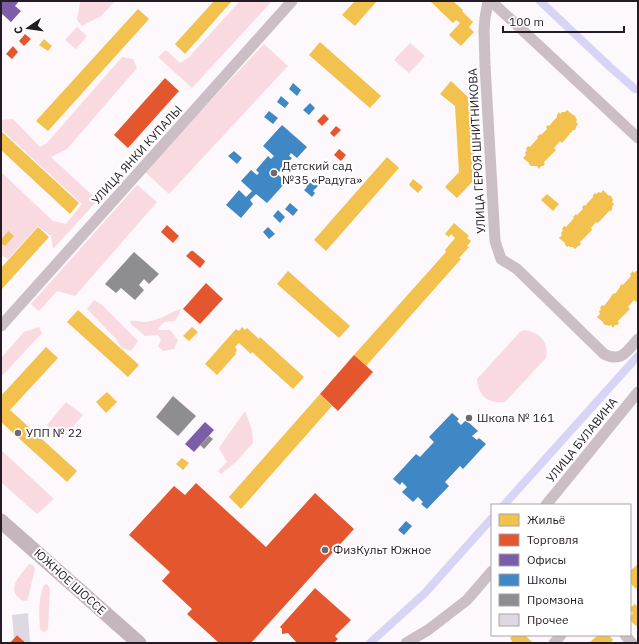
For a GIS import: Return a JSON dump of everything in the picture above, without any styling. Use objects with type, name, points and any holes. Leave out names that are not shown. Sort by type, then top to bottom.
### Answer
[{"type":"main road","name":"ЮЖНОЕ ШОССЕ","points":[[1,521],[139,643]]},
{"type":"street","name":"УЛИЦА ЯНКИ КУПАЛЫ","points":[[1,326],[292,1]]},
{"type":"street","name":"УЛИЦА ГЕРОЯ ШНИТНИКОВА","points":[[638,138],[490,1],[484,18],[485,65],[495,241],[501,260],[517,269],[604,354],[616,358],[622,356],[638,339]]},
{"type":"street","name":"УЛИЦА БУЛАВИНА","points":[[547,504],[638,392]]},
{"type":"street","points":[[406,643],[428,630],[467,600],[491,571]]},
{"type":"shaded area","points":[[81,1],[115,1],[101,16],[82,26],[77,20]]},
{"type":"shaded area","points":[[240,1],[272,1],[192,88],[158,57],[166,50],[180,63],[189,57]]},
{"type":"shaded area","points":[[77,27],[87,36],[76,49],[65,40]]},
{"type":"shaded area","points":[[410,43],[425,56],[409,73],[394,60]]},
{"type":"shaded area","points":[[264,44],[288,66],[169,194],[144,171]]},
{"type":"shaded area","points":[[122,57],[133,59],[137,68],[67,149],[51,157],[97,201],[53,249],[51,236],[38,226],[8,259],[1,256],[1,172],[53,221],[66,224],[82,204],[1,129],[1,120],[13,119],[40,147],[47,143]]},
{"type":"shaded area","points":[[137,185],[157,202],[75,296],[57,291],[39,311],[31,304]]},
{"type":"shaded area","points":[[94,300],[102,305],[138,341],[131,351],[122,348],[115,338],[87,309]]},
{"type":"shaded area","points":[[180,309],[180,313],[175,321],[164,322],[157,330],[170,330],[178,340],[174,349],[163,351],[158,346],[161,340],[158,335],[145,336],[131,324],[130,321],[146,322],[159,319]]},
{"type":"shaded area","points":[[39,327],[42,333],[1,377],[1,358],[24,332]]},
{"type":"shaded area","points":[[524,330],[535,333],[542,339],[546,347],[546,358],[505,402],[494,402],[485,398],[479,390],[477,379],[520,332]]},
{"type":"shaded area","points":[[66,402],[83,415],[62,439],[47,425]]},
{"type":"shaded area","points":[[245,411],[252,430],[253,443],[236,462],[221,474],[218,471],[227,462],[219,448]]},
{"type":"shaded area","points":[[1,450],[54,499],[37,514],[1,482]]},
{"type":"shaded area","points":[[29,564],[33,565],[35,569],[26,601],[18,597],[14,589],[20,575]]},
{"type":"shaded area","points":[[46,584],[50,589],[48,629],[45,632],[40,629],[39,612],[41,596],[44,585]]},
{"type":"building: Жильё","points":[[214,1],[232,1],[185,54],[175,44]]},
{"type":"building: Жильё","points":[[355,1],[377,1],[355,26],[342,15]]},
{"type":"building: Жильё","points":[[430,1],[453,1],[473,22],[469,27],[474,32],[461,46],[449,35],[460,23],[456,20],[453,23]]},
{"type":"building: Жильё","points":[[138,9],[149,19],[48,131],[36,121]]},
{"type":"building: Жильё","points":[[44,39],[52,46],[48,51],[39,45]]},
{"type":"building: Жильё","points":[[320,42],[381,96],[370,108],[309,55]]},
{"type":"building: Жильё","points":[[451,81],[470,99],[475,179],[457,198],[445,187],[459,172],[455,106],[440,94]]},
{"type":"building: Жильё","points":[[567,110],[575,116],[577,120],[576,122],[578,124],[575,130],[573,130],[562,143],[560,141],[554,148],[556,150],[544,162],[545,164],[543,166],[539,169],[537,166],[531,166],[523,158],[526,155],[526,149],[528,146],[530,147],[538,138],[537,137],[547,129],[546,127],[548,125],[549,126],[557,117],[559,112],[560,114]]},
{"type":"building: Жильё","points":[[1,131],[79,203],[70,214],[1,150]]},
{"type":"building: Жильё","points":[[387,157],[399,168],[326,251],[314,240]]},
{"type":"building: Жильё","points":[[413,179],[423,187],[418,193],[409,185]]},
{"type":"building: Жильё","points":[[603,190],[611,196],[613,200],[612,202],[614,204],[611,211],[609,211],[598,223],[596,222],[591,228],[592,230],[580,242],[581,244],[579,246],[575,249],[569,246],[567,247],[559,238],[562,235],[562,229],[564,226],[566,227],[574,218],[573,217],[583,209],[582,207],[584,205],[585,206],[595,193],[601,193]]},
{"type":"building: Жильё","points":[[547,194],[559,204],[553,211],[541,200]]},
{"type":"building: Жильё","points":[[454,223],[469,236],[467,238],[471,241],[467,246],[469,247],[459,258],[461,259],[366,366],[354,355],[446,252],[445,250],[455,238],[451,234],[449,237],[445,234]]},
{"type":"building: Жильё","points":[[38,227],[49,237],[1,290],[1,268]]},
{"type":"building: Жильё","points":[[8,231],[14,236],[5,246],[1,243],[1,240]]},
{"type":"building: Жильё","points":[[288,271],[350,326],[339,338],[277,284]]},
{"type":"building: Жильё","points":[[633,271],[634,273],[638,271],[638,299],[636,302],[634,300],[628,307],[630,309],[618,321],[619,323],[617,325],[613,328],[611,325],[605,325],[597,317],[600,314],[600,308],[602,305],[604,306],[614,293],[615,294],[620,286],[622,284],[623,285],[631,276],[630,274]]},
{"type":"building: Жильё","points":[[78,310],[139,365],[128,377],[67,322]]},
{"type":"building: Жильё","points":[[192,327],[198,332],[189,341],[183,336]]},
{"type":"building: Жильё","points":[[242,327],[245,330],[247,328],[259,339],[260,337],[304,377],[293,389],[252,352],[251,354],[239,343],[235,347],[237,350],[235,353],[236,354],[217,375],[205,364],[236,329],[239,331]]},
{"type":"building: Жильё","points":[[46,347],[58,358],[10,410],[77,471],[67,482],[1,422],[1,396]]},
{"type":"building: Жильё","points":[[107,392],[117,402],[106,413],[96,402]]},
{"type":"building: Жильё","points":[[320,394],[332,406],[241,509],[229,497]]},
{"type":"building: Жильё","points":[[182,458],[189,463],[183,470],[176,464]]},
{"type":"building: Жильё","points":[[637,565],[638,587],[636,589],[631,584],[631,570]]},
{"type":"building: Жильё","points":[[635,604],[638,607],[638,624],[636,626],[631,621],[631,616],[633,613],[631,611],[631,607]]},
{"type":"building: Жильё","points":[[512,636],[526,636],[533,643],[510,643],[512,641],[510,638]]},
{"type":"building: Жильё","points":[[597,636],[610,636],[613,640],[610,643],[589,643]]},
{"type":"building: Торговля","points":[[25,34],[31,39],[24,46],[19,41]]},
{"type":"building: Торговля","points":[[13,46],[18,52],[12,59],[6,54]]},
{"type":"building: Торговля","points":[[165,78],[179,91],[128,148],[114,135]]},
{"type":"building: Торговля","points":[[324,114],[329,119],[322,126],[317,121]]},
{"type":"building: Торговля","points":[[336,126],[341,130],[334,137],[330,133]]},
{"type":"building: Торговля","points":[[339,149],[346,155],[341,161],[334,155]]},
{"type":"building: Торговля","points":[[167,225],[179,236],[173,243],[161,232]]},
{"type":"building: Торговля","points":[[191,251],[205,261],[200,268],[186,256]]},
{"type":"building: Торговля","points":[[206,283],[223,299],[200,324],[183,309]]},
{"type":"building: Торговля","points":[[354,355],[373,372],[338,411],[320,394]]},
{"type":"building: Торговля","points":[[196,483],[266,547],[315,493],[354,529],[251,643],[219,643],[187,614],[192,609],[162,581],[170,572],[129,535],[174,486],[185,495]]},
{"type":"building: Торговля","points":[[315,588],[351,620],[335,636],[338,639],[334,643],[297,643],[288,633],[282,634],[282,629],[280,627]]},
{"type":"building: Торговля","points":[[17,635],[26,643],[10,643]]},
{"type":"building: Офисы","points":[[1,1],[19,1],[15,6],[21,11],[11,22],[1,13]]},
{"type":"building: Офисы","points":[[205,422],[214,430],[194,452],[185,444]]},
{"type":"building: Школы","points":[[293,83],[301,90],[297,96],[289,89]]},
{"type":"building: Школы","points":[[281,96],[289,103],[285,108],[277,102]]},
{"type":"building: Школы","points":[[310,103],[315,108],[309,115],[303,110]]},
{"type":"building: Школы","points":[[269,111],[278,118],[273,124],[264,117]]},
{"type":"building: Школы","points":[[282,125],[307,147],[297,158],[291,153],[289,156],[292,158],[279,172],[277,170],[275,172],[286,182],[267,203],[256,194],[250,200],[253,204],[241,218],[226,205],[239,190],[246,197],[252,191],[241,181],[251,170],[257,175],[259,173],[256,170],[268,156],[271,159],[274,156],[263,146]]},
{"type":"building: Школы","points":[[234,151],[242,158],[237,164],[228,156]]},
{"type":"building: Школы","points":[[306,179],[310,183],[313,180],[318,186],[313,191],[315,193],[312,197],[304,190],[307,187],[303,182]]},
{"type":"building: Школы","points":[[290,203],[298,210],[293,216],[285,209]]},
{"type":"building: Школы","points":[[278,210],[285,217],[280,223],[273,216]]},
{"type":"building: Школы","points":[[268,227],[275,234],[269,239],[263,232]]},
{"type":"building: Школы","points":[[452,413],[459,419],[457,421],[461,425],[466,420],[478,431],[472,436],[477,440],[479,438],[486,444],[463,469],[460,466],[445,482],[449,486],[427,509],[421,504],[423,502],[418,497],[413,502],[402,492],[407,487],[402,482],[400,485],[393,479],[416,454],[420,457],[434,442],[429,437]]},
{"type":"building: Школы","points":[[406,521],[412,526],[404,535],[398,530]]},
{"type":"building: Промзона","points":[[134,252],[159,274],[149,284],[144,279],[139,285],[144,290],[135,300],[121,288],[116,293],[105,284]]},
{"type":"building: Промзона","points":[[173,396],[196,416],[178,436],[156,417]]},
{"type":"building: Промзона","points":[[209,436],[213,439],[204,449],[200,445]]},
{"type":"building: Прочее","points":[[28,613],[30,643],[26,643],[17,635],[14,638],[12,615]]},
{"type":"waterway","points":[[540,1],[635,89]]},
{"type":"waterway","points":[[505,504],[638,356]]},
{"type":"waterway","points":[[370,643],[425,593],[491,519]]},
{"type":"place","name":"Детский сад №35 «Радуга»","points":[[274,173]]},
{"type":"place","name":"Школа № 161","points":[[469,418]]},
{"type":"place","name":"УПП № 22","points":[[18,433]]},
{"type":"place","name":"ФизКульт Южное","points":[[325,550]]}]
